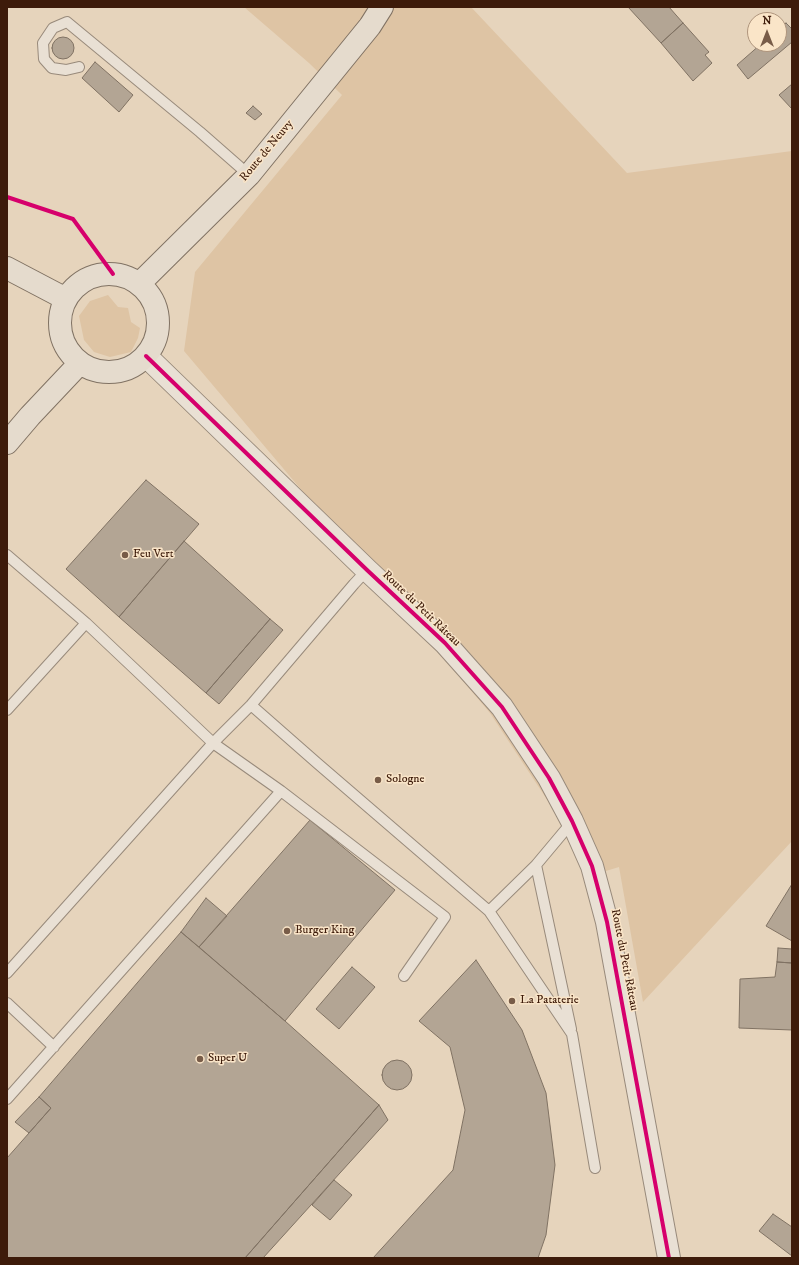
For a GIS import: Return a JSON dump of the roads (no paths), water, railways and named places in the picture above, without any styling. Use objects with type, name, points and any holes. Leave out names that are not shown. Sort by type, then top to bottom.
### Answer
[{"type":"main road","name":"Route de Neuvy","points":[[139,284],[249,175],[370,26],[382,7]]},
{"type":"main road","points":[[7,268],[66,299]]},
{"type":"main road","points":[[113,274],[127,277],[139,284],[150,296],[155,305],[159,327],[155,343],[146,356],[135,366],[122,371],[107,373],[93,370],[80,363],[70,353],[63,340],[60,326],[61,312],[66,299],[75,288],[86,280],[99,275],[113,274]]},
{"type":"main road","points":[[7,443],[30,416],[80,363]]},
{"type":"street","name":"Route du Petit Râteau","points":[[146,356],[367,570],[445,643],[502,707],[549,778],[572,821],[592,866],[607,922],[669,1258]]},
{"type":"lane","points":[[79,67],[66,70],[52,68],[44,59],[43,43],[53,28],[67,22],[200,132],[249,175]]},
{"type":"lane","points":[[7,555],[86,623],[213,742],[281,791],[445,918],[404,976]]},
{"type":"lane","points":[[7,973],[213,742],[251,705],[367,570]]},
{"type":"lane","points":[[7,710],[86,623]]},
{"type":"lane","points":[[251,705],[317,764],[489,911],[572,1034]]},
{"type":"lane","points":[[7,1099],[281,791]]},
{"type":"lane","points":[[489,911],[536,865],[572,821]]},
{"type":"lane","points":[[536,865],[572,1034],[595,1168]]},
{"type":"lane","points":[[7,1003],[54,1047]]},
{"type":"place","name":"Feu Vert","points":[[125,555]]},
{"type":"place","name":"Sologne","points":[[378,780]]},
{"type":"place","name":"Burger King","points":[[287,931]]},
{"type":"place","name":"La Pataterie","points":[[512,1001]]},
{"type":"place","name":"Super U","points":[[200,1059]]}]
